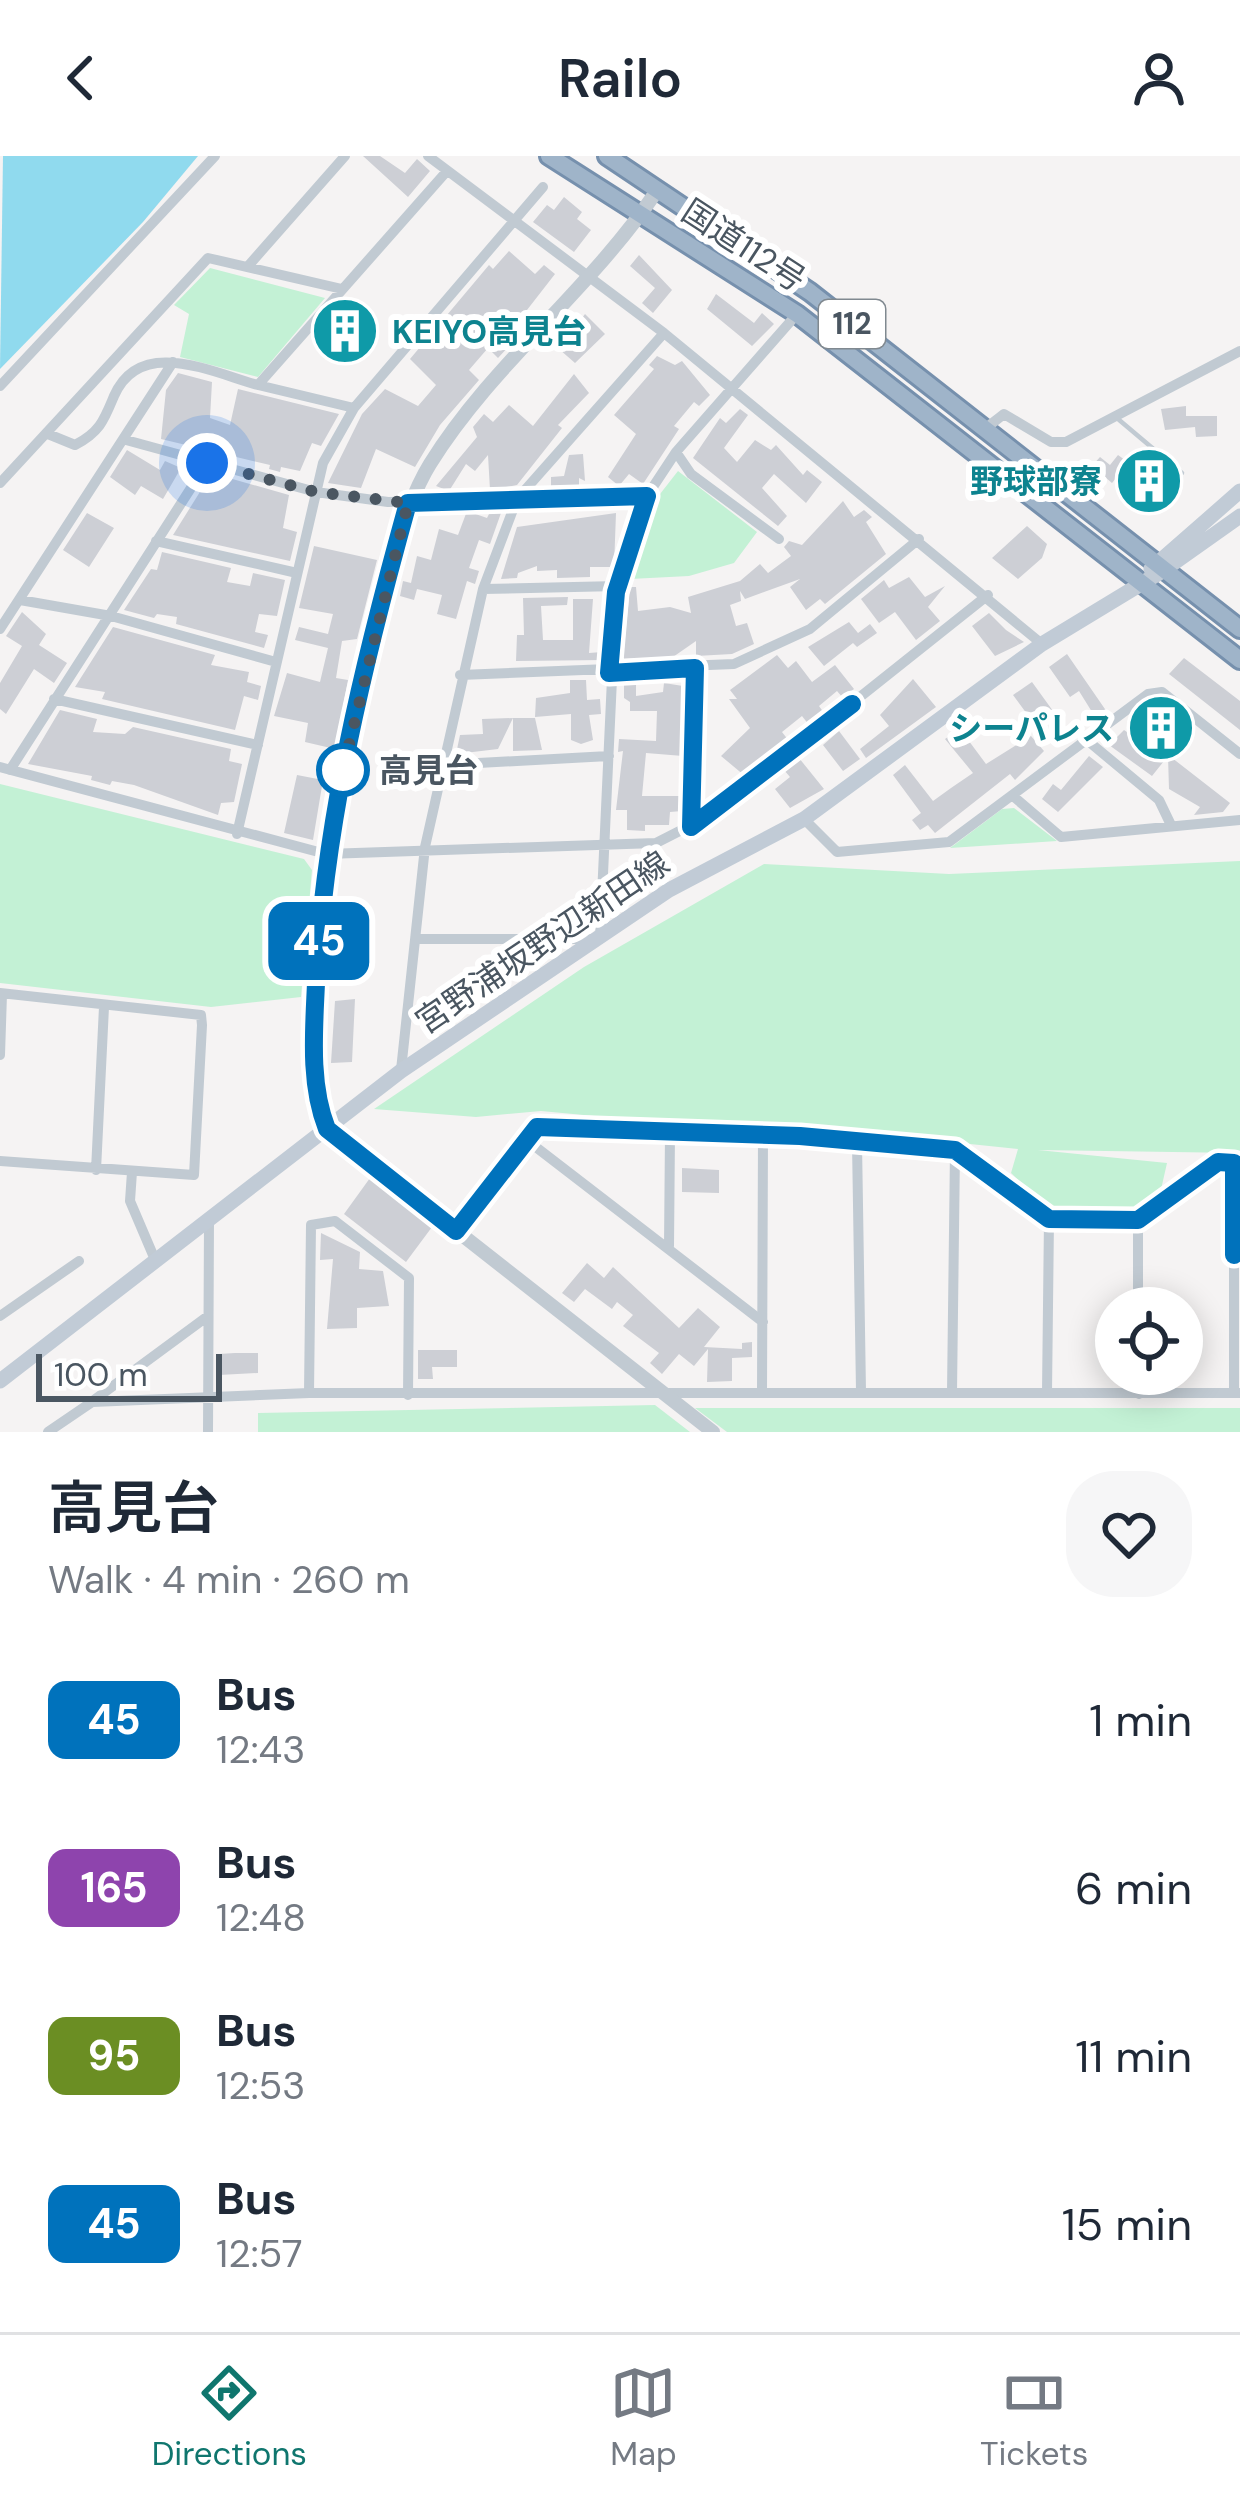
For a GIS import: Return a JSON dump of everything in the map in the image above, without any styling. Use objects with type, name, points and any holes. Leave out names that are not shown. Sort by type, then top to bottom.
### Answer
[{"type":"highway","name":"国道112号","points":[[549,156],[797,314],[1139,586],[1240,660]]},
{"type":"highway","name":"国道112号","points":[[607,156],[810,292],[1240,629]]},
{"type":"main road","name":"宮野浦坂野辺新田線","points":[[0,1381],[401,1071],[670,890],[804,819],[1042,644],[1139,586],[1240,490]]},
{"type":"main road","name":"宮野浦坂野辺新田線","points":[[1159,567],[1240,516]]},
{"type":"street","points":[[0,386],[215,156]]},
{"type":"street","points":[[249,266],[345,156]]},
{"type":"street","points":[[428,156],[590,274],[732,394],[988,595],[1042,644]]},
{"type":"street","points":[[258,385],[447,171]]},
{"type":"street","points":[[238,834],[323,463],[354,408],[520,221],[543,188]]},
{"type":"street","points":[[656,191],[590,274],[460,420],[408,503],[326,854],[314,1038],[319,1109],[327,1129],[713,1432]]},
{"type":"street","points":[[0,483],[208,258],[342,289]]},
{"type":"street","points":[[416,939],[600,939],[609,673],[618,586],[647,496],[676,452],[732,394],[797,314]]},
{"type":"street","points":[[401,1071],[425,847],[483,589],[517,499],[664,333]]},
{"type":"street","points":[[986,428],[1004,414],[1051,442],[1066,442],[1240,351]]},
{"type":"street","points":[[48,434],[75,445],[94,435],[130,370],[151,362],[173,362],[354,408]]},
{"type":"street","points":[[0,629],[173,362]]},
{"type":"street","points":[[126,440],[316,492],[408,503],[647,496]]},
{"type":"street","points":[[676,452],[691,474],[779,539]]},
{"type":"street","points":[[207,463],[111,616],[5,769],[104,800],[326,854],[425,847],[656,843],[691,827],[988,595]]},
{"type":"street","points":[[460,676],[734,664],[811,629],[919,539]]},
{"type":"street","points":[[156,542],[297,573]]},
{"type":"street","points":[[483,589],[618,586]]},
{"type":"street","points":[[20,600],[111,616],[276,662]]},
{"type":"street","points":[[691,827],[695,668]]},
{"type":"street","points":[[804,819],[837,852],[940,844],[1013,796],[1148,694],[1162,692],[1240,754]]},
{"type":"street","points":[[54,699],[258,745]]},
{"type":"street","points":[[1088,741],[1159,800],[1170,823]]},
{"type":"street","points":[[442,765],[609,756]]},
{"type":"street","points":[[1013,796],[1061,837],[1170,823],[1240,820]]},
{"type":"street","points":[[0,1055],[1,994],[201,1015],[194,1175],[0,1161]]},
{"type":"street","points":[[96,1170],[104,1007]]},
{"type":"street","points":[[456,1231],[537,1127],[955,1150],[1049,1219],[1138,1220],[1218,1162],[1237,1163],[1237,1393],[1203,1393]]},
{"type":"street","points":[[669,1246],[670,1133]]},
{"type":"street","points":[[762,1393],[763,1136]]},
{"type":"street","points":[[528,1141],[763,1322]]},
{"type":"street","points":[[857,1143],[861,1391]]},
{"type":"street","points":[[952,1392],[955,1150]]},
{"type":"street","points":[[132,1172],[130,1201],[156,1262]]},
{"type":"street","points":[[1047,1393],[1049,1219]]},
{"type":"street","points":[[208,1432],[209,1220]]},
{"type":"street","points":[[1138,1220],[1138,1287]]},
{"type":"street","points":[[309,1394],[311,1225],[335,1221],[409,1278],[408,1395]]},
{"type":"street","points":[[0,1316],[80,1261]]},
{"type":"street","points":[[48,1432],[208,1316]]},
{"type":"street","points":[[92,1402],[309,1394],[1095,1394]]},
{"type":"lane","points":[[1117,418],[1182,473]]},
{"type":"green space","points":[[210,268],[325,298],[258,377],[180,357],[189,314],[174,305]]},
{"type":"green space","points":[[678,471],[757,532],[734,563],[689,576],[630,579],[653,503]]},
{"type":"green space","points":[[0,784],[304,859],[312,870],[301,997],[211,1007],[0,983]]},
{"type":"green space","points":[[1014,808],[1057,841],[950,848],[1002,809]]},
{"type":"green space","points":[[1240,861],[1240,1153],[1038,1150],[1167,1163],[1160,1194],[1135,1211],[1050,1210],[1011,1173],[1018,1149],[787,1125],[669,1123],[541,1111],[476,1117],[374,1109],[584,967],[764,864],[949,874]]},
{"type":"green space","points":[[655,1405],[690,1432],[258,1432],[258,1413]]},
{"type":"green space","points":[[695,1408],[1240,1408],[1240,1432],[727,1432]]},
{"type":"water","points":[[3,156],[198,156],[143,222],[0,369]]},
{"type":"building","points":[[363,156],[380,156],[405,173],[417,159],[430,171],[408,197]]},
{"type":"building","points":[[564,197],[582,212],[577,219],[591,230],[574,252],[533,222],[547,205],[554,210]]},
{"type":"building","points":[[509,251],[535,274],[544,265],[555,274],[527,310],[535,318],[498,358],[488,348],[469,370],[479,380],[440,425],[415,467],[376,449],[361,488],[328,483],[362,414],[385,389],[418,406],[436,385],[410,359],[489,265],[493,269]]},
{"type":"building","points":[[639,255],[672,290],[653,313],[642,303],[655,288],[630,266]]},
{"type":"building","points":[[716,294],[754,323],[762,313],[774,324],[752,346],[707,309]]},
{"type":"building","name":"KEIYO高見台","points":[[354,304],[369,319],[337,356],[321,342]]},
{"type":"building","points":[[585,314],[605,334],[575,363],[559,349]]},
{"type":"building","points":[[657,356],[675,365],[682,361],[710,395],[699,406],[694,402],[674,426],[679,429],[643,484],[629,474],[619,486],[608,477],[636,434],[614,415],[654,369],[649,365]]},
{"type":"building","points":[[178,373],[212,382],[210,418],[230,425],[238,389],[339,414],[321,446],[312,443],[300,471],[281,467],[280,472],[269,469],[270,465],[161,439],[166,390]]},
{"type":"building","points":[[574,374],[589,393],[558,425],[562,428],[517,485],[490,490],[488,455],[475,471],[466,464],[449,491],[436,486],[477,437],[473,427],[484,414],[493,422],[509,405],[533,426]]},
{"type":"building","points":[[1186,406],[1186,416],[1217,416],[1217,436],[1196,437],[1195,427],[1165,430],[1161,409]]},
{"type":"building","points":[[740,409],[748,415],[724,448],[737,462],[755,440],[771,450],[776,445],[803,475],[807,470],[822,482],[806,503],[774,474],[762,488],[787,516],[778,526],[693,458],[720,418],[726,423]]},
{"type":"building","points":[[127,450],[160,470],[165,461],[181,468],[163,499],[141,486],[135,495],[110,477]]},
{"type":"building","name":"野球部寮","points":[[1138,452],[1170,477],[1161,488],[1170,496],[1162,505],[1153,498],[1144,509],[1133,501],[1142,490],[1121,472],[1112,483],[1092,466],[1100,457],[1110,465],[1118,455],[1129,463]]},
{"type":"building","points":[[583,454],[585,481],[579,478],[579,488],[551,488],[551,477],[564,476],[569,455]]},
{"type":"building","points":[[215,474],[289,495],[283,528],[297,532],[290,561],[173,535],[203,487],[212,490]]},
{"type":"building","points":[[843,501],[854,517],[864,510],[872,517],[866,522],[886,554],[825,604],[820,599],[806,610],[790,587],[800,579],[745,599],[740,591],[741,601],[730,605],[736,626],[747,623],[754,644],[732,654],[696,656],[696,641],[673,657],[623,659],[630,587],[636,587],[638,611],[670,607],[691,613],[688,597],[740,581],[760,564],[768,573],[791,556],[784,547],[789,541],[802,545]]},
{"type":"building","points":[[491,510],[501,513],[490,544],[479,540],[469,568],[479,571],[475,584],[467,581],[456,619],[437,614],[442,595],[417,589],[414,600],[400,596],[403,581],[411,583],[417,556],[431,560],[439,529],[458,535],[467,511],[487,518]]},
{"type":"building","points":[[87,513],[114,528],[89,567],[63,550]]},
{"type":"building","points":[[616,513],[614,567],[590,567],[590,577],[557,578],[557,570],[537,571],[537,566],[518,573],[517,578],[501,579],[517,527]]},
{"type":"building","points":[[1027,526],[1047,544],[1042,558],[1018,579],[992,558]]},
{"type":"building","points":[[314,546],[377,560],[357,639],[342,641],[336,678],[348,680],[335,749],[305,742],[308,723],[274,716],[287,673],[320,682],[328,648],[295,640],[299,627],[328,634],[333,614],[299,608]]},
{"type":"building","points":[[162,552],[231,568],[227,582],[250,586],[253,573],[285,580],[277,616],[259,614],[255,632],[268,635],[264,648],[176,624],[177,617],[157,614],[154,618],[124,610],[151,569],[157,570]]},
{"type":"building","points":[[909,577],[925,597],[945,586],[928,607],[940,621],[916,640],[895,612],[879,623],[861,599],[884,580],[889,588]]},
{"type":"building","points":[[568,597],[567,605],[541,606],[543,640],[573,640],[573,599],[593,599],[589,653],[602,652],[603,660],[516,661],[517,635],[524,635],[523,598]]},
{"type":"building","points":[[22,612],[46,634],[39,645],[67,663],[54,683],[34,669],[6,714],[0,709],[0,683],[22,646],[6,636]]},
{"type":"building","points":[[989,613],[1024,642],[995,656],[972,626]]},
{"type":"building","points":[[849,622],[858,633],[870,624],[877,633],[857,647],[853,643],[824,666],[808,647]]},
{"type":"building","points":[[113,627],[215,655],[211,665],[249,672],[247,682],[261,686],[258,700],[244,696],[235,730],[102,699],[105,692],[75,687]]},
{"type":"building","points":[[1067,654],[1107,712],[1097,720],[1079,691],[1070,697],[1049,667]]},
{"type":"building","points":[[777,655],[788,668],[796,661],[812,682],[835,665],[854,689],[843,698],[837,691],[819,706],[824,713],[809,725],[802,716],[782,732],[789,741],[745,776],[721,756],[750,728],[729,699],[737,699],[730,690]]},
{"type":"building","points":[[1184,658],[1240,701],[1240,730],[1169,674]]},
{"type":"building","points":[[913,679],[936,707],[866,758],[860,749],[889,726],[880,715]]},
{"type":"building","points":[[570,680],[586,680],[587,700],[600,699],[601,714],[589,715],[593,740],[581,744],[571,740],[571,714],[535,717],[536,698],[570,693]]},
{"type":"building","points":[[636,682],[636,696],[663,692],[664,683],[683,686],[683,756],[646,753],[642,796],[680,796],[682,811],[670,812],[669,825],[645,825],[645,831],[627,830],[627,810],[616,810],[623,751],[618,752],[619,739],[656,741],[657,711],[630,711],[630,702],[624,698],[624,683]]},
{"type":"building","points":[[1032,682],[1053,711],[1035,725],[1013,695]]},
{"type":"building","points":[[1153,706],[1185,733],[1167,754],[1230,803],[1223,812],[1194,815],[1200,807],[1169,789],[1168,756],[1152,776],[1109,745],[1124,730],[1130,734]]},
{"type":"building","points":[[60,710],[97,719],[93,732],[125,734],[133,727],[231,749],[229,761],[242,764],[234,802],[221,803],[218,815],[134,785],[112,781],[110,785],[91,780],[92,776],[28,764]]},
{"type":"building","points":[[513,718],[498,749],[456,754],[460,735],[483,734],[482,719]]},
{"type":"building","points":[[513,718],[535,718],[542,750],[513,751]]},
{"type":"building","points":[[960,729],[986,764],[1031,736],[1044,751],[1015,780],[1010,774],[935,833],[928,825],[920,830],[912,820],[921,813],[893,775],[905,765],[933,801],[973,773],[945,739]]},
{"type":"building","points":[[839,731],[860,759],[843,771],[823,745]]},
{"type":"building","points":[[1089,756],[1103,767],[1058,812],[1042,799],[1053,784],[1061,790]]},
{"type":"building","points":[[799,758],[824,789],[790,808],[775,789],[790,777],[784,770]]},
{"type":"building","points":[[297,775],[323,780],[313,840],[284,833]]},
{"type":"building","points":[[355,999],[352,1062],[331,1063],[335,1001]]},
{"type":"building","points":[[682,1168],[719,1170],[719,1193],[682,1192]]},
{"type":"building","points":[[370,1178],[432,1227],[406,1262],[344,1214]]},
{"type":"building","points":[[321,1233],[360,1252],[359,1269],[383,1271],[389,1306],[357,1308],[357,1328],[327,1329],[333,1259],[320,1260]]},
{"type":"building","points":[[587,1263],[604,1278],[613,1267],[679,1328],[698,1308],[720,1327],[704,1347],[742,1349],[742,1343],[752,1342],[752,1357],[732,1358],[732,1381],[707,1382],[708,1349],[694,1366],[679,1354],[662,1374],[650,1363],[659,1353],[623,1326],[633,1315],[617,1302],[612,1309],[585,1289],[574,1302],[562,1293]]},
{"type":"building","points":[[418,1350],[457,1350],[457,1367],[432,1367],[433,1379],[418,1379]]},
{"type":"building","points":[[258,1353],[258,1373],[219,1375],[219,1354]]},
{"type":"bus line","name":"45","points":[[852,704],[691,827],[695,668],[609,673],[616,592],[647,496],[408,503],[353,720],[326,854],[314,1038],[319,1109],[327,1129],[456,1231],[537,1127],[800,1136],[955,1150],[1049,1219],[1138,1220],[1218,1162],[1234,1163],[1234,1255]]},
{"type":"place","name":"KEIYO高見台","points":[[345,331]]},
{"type":"place","name":"野球部寮","points":[[1149,481]]},
{"type":"place","name":"シーパレス","points":[[1161,728]]},
{"type":"place","name":"高見台","points":[[343,770]]},
{"type":"route","points":[[207,463],[316,492],[408,503],[343,770]]}]
